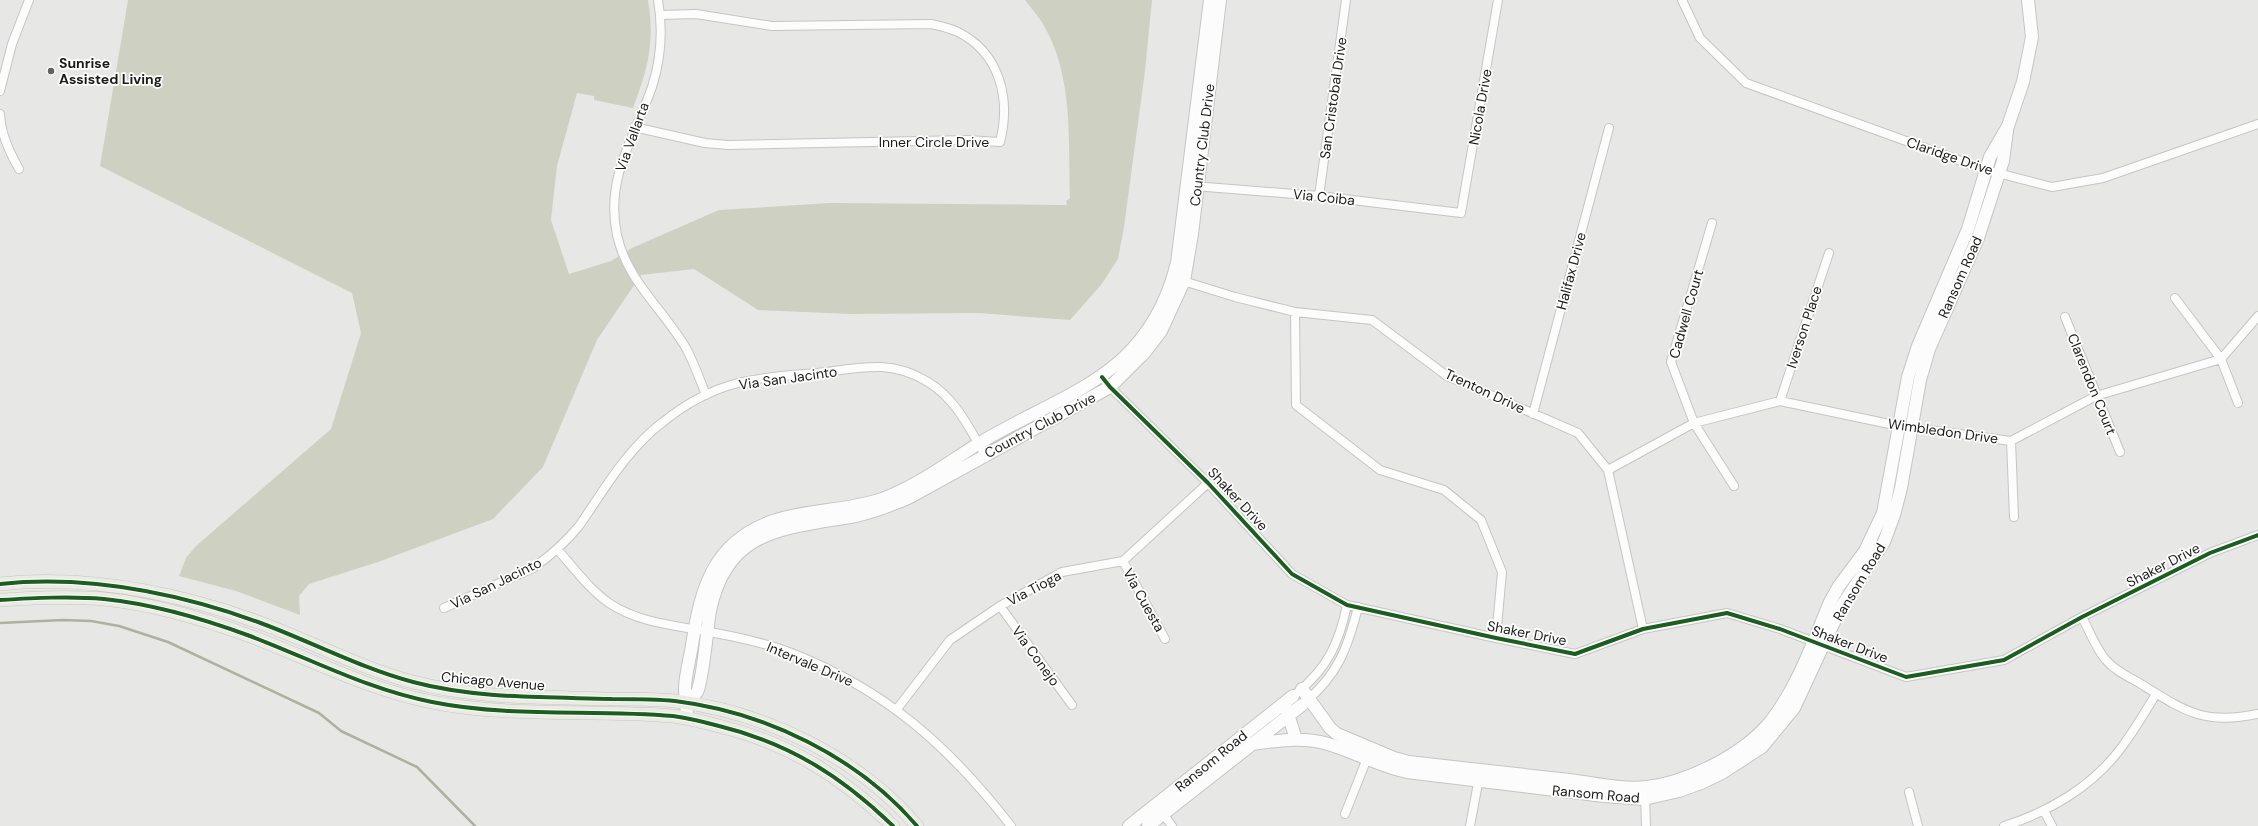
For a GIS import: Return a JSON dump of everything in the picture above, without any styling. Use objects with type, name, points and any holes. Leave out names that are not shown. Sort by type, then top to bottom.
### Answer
[{"type":"main road","name":"Chicago Avenue","points":[[0,584],[34,581],[103,586],[151,592],[205,604],[259,623],[370,667],[411,681],[438,688],[522,696],[650,700],[687,703],[750,718],[801,737],[853,768],[882,790],[917,826]]},
{"type":"main road","name":"Chicago Avenue","points":[[0,600],[38,598],[104,599],[146,606],[205,621],[250,636],[362,681],[403,696],[433,703],[472,708],[528,712],[687,718],[743,732],[790,750],[839,780],[865,800],[892,826]]},
{"type":"street","points":[[0,91],[3,74],[12,44],[29,0]]},
{"type":"street","name":"Via Vallarta","points":[[658,0],[660,15],[659,58],[656,73],[620,162],[616,184],[615,220],[617,236],[630,271],[686,348],[706,395]]},
{"type":"street","name":"Country Club Drive","points":[[1192,186],[1210,0]]},
{"type":"street","name":"Country Club Drive","points":[[687,718],[685,688],[701,630],[717,585],[725,568],[739,554],[755,542],[782,529],[856,516],[884,508],[910,497],[1110,387],[1146,352],[1161,331],[1179,279],[1220,0]]},
{"type":"street","name":"San Cristobal Drive","points":[[1320,196],[1346,0]]},
{"type":"street","name":"Nicola Drive","points":[[1461,213],[1498,0]]},
{"type":"street","name":"Claridge Drive","points":[[1682,0],[1700,38],[1746,83],[1992,172],[2052,187],[2103,178],[2258,124]]},
{"type":"street","name":"Ransom Road","points":[[1817,644],[1839,586],[1865,552],[1883,513],[1908,377],[1918,346],[1992,172],[2003,161],[2008,126],[2023,82],[2032,36],[2028,0]]},
{"type":"street","name":"Inner Circle Drive","points":[[634,127],[705,143],[728,146],[967,140],[1000,142],[1004,124],[1003,93],[996,68],[980,47],[957,31],[932,24],[772,26],[696,14],[660,15]]},
{"type":"street","points":[[0,114],[1,126],[9,152],[19,169]]},
{"type":"street","name":"Halifax Drive","points":[[1533,414],[1609,128]]},
{"type":"street","name":"Ransom Road","points":[[1251,744],[1296,739],[1329,744],[1369,754],[1480,775],[1645,793],[1698,773],[1718,762],[1754,737],[1770,722],[1783,703],[1849,592],[1875,558],[1884,542],[1894,515],[1912,428],[1920,380],[1929,349],[1978,238],[1992,172]]},
{"type":"street","name":"Via Coiba","points":[[1192,186],[1320,196],[1461,213]]},
{"type":"street","name":"Cadwell Court","points":[[1712,223],[1671,362],[1694,423],[1734,486]]},
{"type":"street","name":"Iverson Place","points":[[1780,401],[1829,253]]},
{"type":"street","name":"Country Club Drive","points":[[701,630],[701,598],[710,574],[724,554],[750,531],[773,521],[796,514],[869,503],[886,497],[944,467],[978,444],[1073,395],[1102,377],[1139,343],[1158,310],[1179,279]]},
{"type":"street","name":"Trenton Drive","points":[[1179,279],[1235,297],[1295,312],[1372,320],[1447,376],[1578,433],[1608,470],[1643,629]]},
{"type":"street","points":[[2175,298],[2221,359],[2238,403]]},
{"type":"street","points":[[1295,312],[1296,405],[1380,470],[1444,490],[1481,520],[1502,572],[1496,638]]},
{"type":"street","points":[[2221,359],[2258,316]]},
{"type":"street","name":"Clarendon Court","points":[[2065,317],[2120,452]]},
{"type":"street","name":"Wimbledon Drive","points":[[1608,470],[1694,423],[1780,401],[1899,426],[2011,441],[2096,396],[2221,359]]},
{"type":"street","name":"Via San Jacinto","points":[[444,608],[533,568],[557,549],[580,526],[637,445],[662,422],[706,395],[737,383],[763,378],[882,367],[908,372],[928,382],[945,394],[960,412],[985,455]]},
{"type":"street","name":"Shaker Drive","points":[[1102,377],[1110,387],[1208,483],[1292,574],[1347,604],[1496,638],[1575,654],[1643,629],[1727,613],[1780,628],[1817,644],[1906,677],[2004,660],[2082,617],[2210,553],[2258,535]]},
{"type":"street","points":[[2011,441],[2014,517]]},
{"type":"street","points":[[1123,561],[1208,483]]},
{"type":"street","name":"Intervale Drive","points":[[557,549],[598,593],[616,607],[652,621],[746,639],[788,652],[826,668],[863,687],[897,709],[952,756],[981,787],[1011,826]]},
{"type":"street","name":"Via Tioga","points":[[897,709],[950,640],[1000,606],[1062,572],[1123,561]]},
{"type":"street","name":"Via Cuesta","points":[[1123,561],[1165,639]]},
{"type":"street","points":[[1298,698],[1334,650],[1347,604]]},
{"type":"street","name":"Via Conejo","points":[[1000,606],[1072,705]]},
{"type":"street","points":[[1298,698],[1328,681],[1344,653],[1358,607]]},
{"type":"street","points":[[2082,617],[2105,660],[2117,670],[2185,711],[2210,717],[2236,718],[2258,714]]},
{"type":"street","points":[[2004,826],[2044,811],[2077,790],[2102,770],[2121,748],[2156,694]]},
{"type":"street","name":"Ransom Road","points":[[1129,826],[1159,809],[1251,744],[1288,715],[1298,698]]},
{"type":"street","name":"Ransom Road","points":[[1298,698],[1337,734],[1369,754]]},
{"type":"street","name":"Ransom Road","points":[[1148,826],[1159,809],[1298,698]]},
{"type":"street","points":[[1288,715],[1296,739]]},
{"type":"street","points":[[1345,814],[1369,754]]},
{"type":"street","points":[[1470,826],[1480,775]]},
{"type":"street","points":[[1909,792],[1918,826]]},
{"type":"street","points":[[1645,793],[1646,826]]},
{"type":"street","points":[[1159,809],[1172,826]]},
{"type":"street","points":[[2044,811],[2052,826]]},
{"type":"green space","points":[[128,0],[648,0],[651,29],[649,55],[643,80],[633,108],[594,100],[594,96],[577,93],[557,166],[551,220],[569,274],[611,261],[632,248],[719,210],[830,203],[1067,205],[1066,201],[1070,198],[1069,132],[1065,87],[1053,44],[1043,24],[1025,0],[1152,0],[1145,71],[1124,227],[1118,259],[1101,285],[1070,320],[978,313],[851,314],[758,310],[694,269],[641,275],[597,340],[543,467],[493,519],[378,562],[309,584],[299,596],[300,615],[236,591],[179,576],[186,558],[196,546],[331,429],[361,333],[352,293],[100,166]]},
{"type":"waterway","points":[[0,623],[63,620],[91,621],[119,626],[168,642],[319,713],[341,731],[417,767],[475,826]]},
{"type":"cycle path","points":[[1102,377],[1110,387],[1208,483],[1292,574],[1347,605],[1575,654],[1643,629],[1727,613],[1780,629],[1906,677],[2004,660],[2082,617],[2210,553],[2258,535]]},
{"type":"cycle path","points":[[0,584],[33,582],[99,584],[164,595],[258,622],[354,662],[393,676],[437,688],[462,692],[512,696],[675,701],[742,715],[776,727],[808,742],[838,759],[867,779],[893,801],[917,826]]},
{"type":"cycle path","points":[[0,600],[91,598],[122,601],[160,608],[197,618],[250,636],[386,690],[432,702],[462,707],[522,712],[613,713],[673,716],[708,723],[744,733],[768,742],[813,764],[854,792],[893,826]]},
{"type":"place","name":"Sunrise Assisted Living","points":[[51,71]]}]
